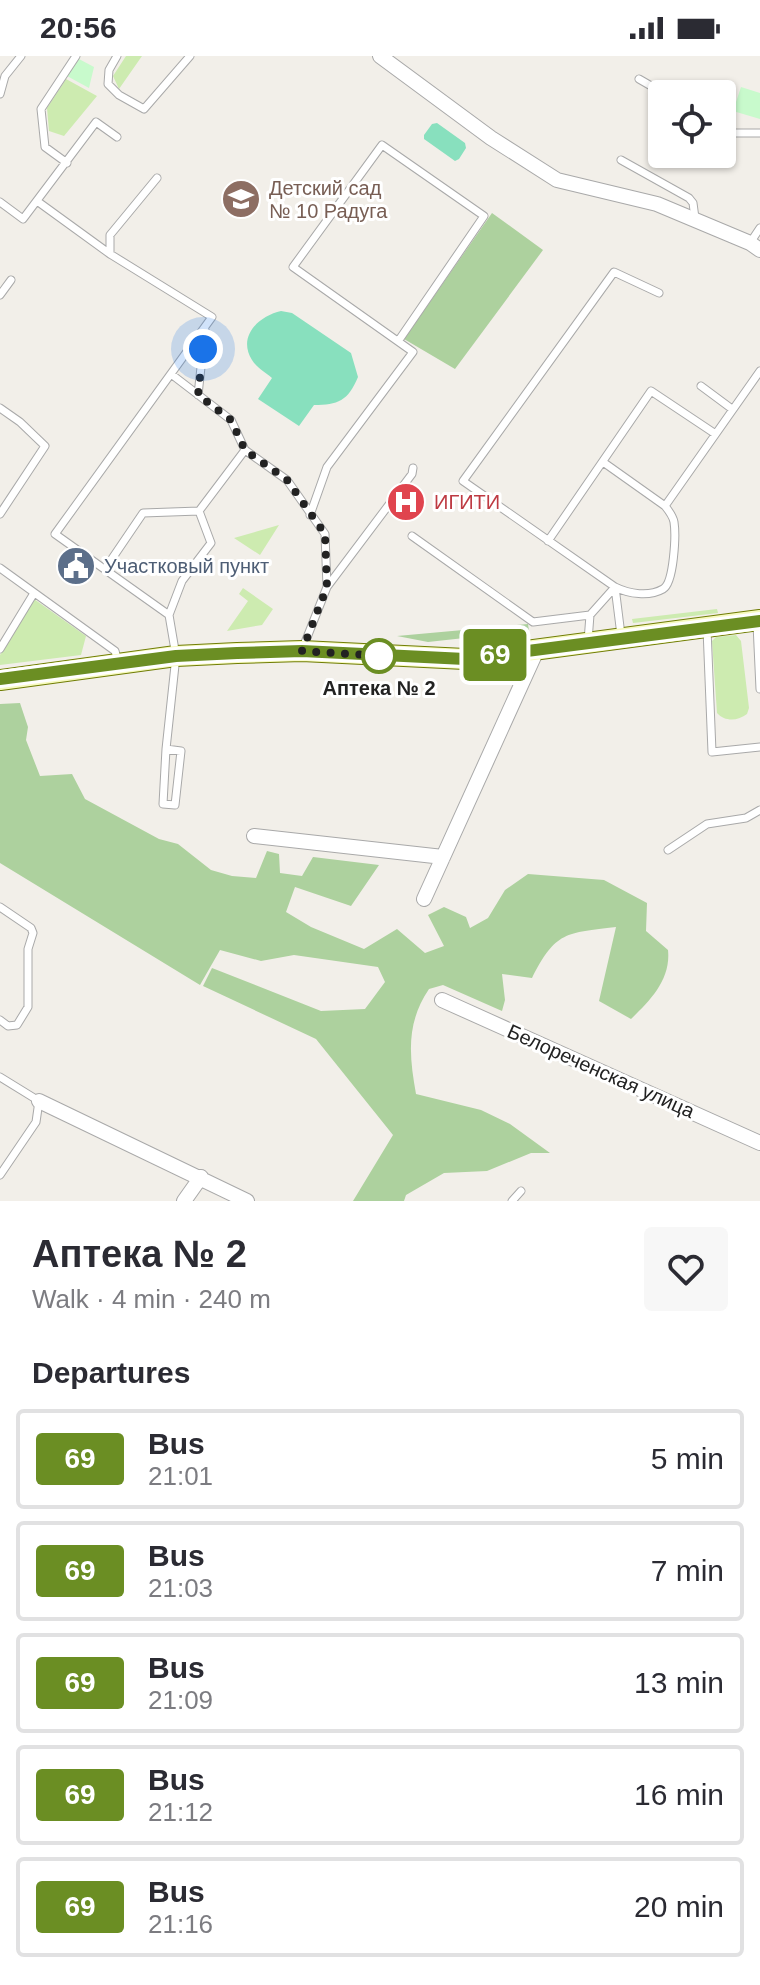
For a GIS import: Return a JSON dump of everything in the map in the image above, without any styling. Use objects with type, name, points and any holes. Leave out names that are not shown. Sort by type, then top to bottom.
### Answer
[{"type":"main road","points":[[0,680],[176,656],[302,651],[465,659],[759,621]]},
{"type":"street","points":[[380,56],[491,138],[557,180],[657,204],[756,242]]},
{"type":"street","points":[[424,899],[537,650]]},
{"type":"street","points":[[254,836],[443,857]]},
{"type":"street","name":"Белореченская улица","points":[[442,1000],[760,1143]]},
{"type":"street","points":[[39,1101],[247,1201]]},
{"type":"street","points":[[184,1201],[201,1177]]},
{"type":"lane","points":[[0,94],[5,76],[21,56]]},
{"type":"lane","points":[[67,163],[45,147],[41,109],[76,56]]},
{"type":"lane","points":[[117,56],[109,70],[108,84],[119,95],[144,109],[190,56]]},
{"type":"lane","points":[[639,79],[648,84]]},
{"type":"lane","points":[[0,202],[23,219],[96,122],[117,137]]},
{"type":"lane","points":[[736,133],[760,133]]},
{"type":"lane","points":[[310,515],[327,467],[413,352],[293,267],[382,145],[484,216],[399,340]]},
{"type":"lane","points":[[621,160],[689,198],[693,203],[695,220]]},
{"type":"lane","points":[[110,254],[110,235],[157,178]]},
{"type":"lane","points":[[37,201],[110,254],[212,317],[55,534],[169,615]]},
{"type":"lane","points":[[756,242],[760,228]]},
{"type":"lane","points":[[603,462],[665,506],[674,519],[670,582],[664,589],[631,595],[615,587],[463,481],[614,272],[659,293]]},
{"type":"lane","points":[[0,295],[11,280]]},
{"type":"lane","points":[[198,395],[206,326]]},
{"type":"lane","points":[[665,506],[760,371]]},
{"type":"lane","points":[[171,374],[231,420],[245,450],[287,480],[325,534],[327,587]]},
{"type":"lane","points":[[701,386],[732,409]]},
{"type":"lane","points":[[548,541],[651,391],[714,433]]},
{"type":"lane","points":[[0,408],[45,446],[0,514]]},
{"type":"lane","points":[[199,511],[245,450]]},
{"type":"lane","points":[[302,651],[327,587],[412,474],[413,468]]},
{"type":"lane","points":[[105,569],[143,513],[199,511]]},
{"type":"lane","points":[[166,749],[181,751],[175,805],[163,804],[166,749],[176,656],[169,615],[182,581],[211,543],[199,511]]},
{"type":"lane","points":[[412,536],[533,622],[590,615]]},
{"type":"lane","points":[[0,568],[115,651],[118,663]]},
{"type":"lane","points":[[588,643],[590,615],[615,587]]},
{"type":"lane","points":[[615,587],[621,638]]},
{"type":"lane","points":[[0,649],[34,593]]},
{"type":"lane","points":[[759,621],[760,689]]},
{"type":"lane","points":[[706,627],[712,752],[760,747]]},
{"type":"lane","points":[[668,850],[707,824],[746,818],[760,810]]},
{"type":"lane","points":[[0,907],[31,928],[33,933],[28,949],[27,1011],[17,1025],[1,1023]]},
{"type":"lane","points":[[0,1077],[39,1101],[36,1122],[0,1175]]},
{"type":"lane","points":[[512,1201],[521,1191]]},
{"type":"green space","points":[[126,56],[142,56],[119,89],[113,76]]},
{"type":"green space","points":[[79,59],[94,67],[89,88],[67,76]]},
{"type":"green space","points":[[66,79],[97,96],[64,136],[49,131],[47,108]]},
{"type":"green space","points":[[741,87],[760,93],[760,119],[736,112]]},
{"type":"green space","points":[[437,123],[465,143],[466,148],[459,159],[455,161],[424,139],[432,124]]},
{"type":"green space","points":[[492,213],[543,250],[455,369],[404,339]]},
{"type":"green space","points":[[281,311],[292,313],[351,353],[358,377],[346,396],[330,404],[314,405],[299,426],[258,399],[272,378],[256,365],[248,351],[247,343],[253,328],[265,317]]},
{"type":"green space","points":[[279,525],[260,555],[234,538]]},
{"type":"green space","points":[[243,588],[273,609],[262,625],[227,631],[248,601],[239,594]]},
{"type":"green space","points":[[34,599],[86,636],[81,655],[0,665],[0,655]]},
{"type":"green space","points":[[717,609],[718,613],[633,623],[632,619]]},
{"type":"green space","points":[[528,624],[529,631],[428,642],[397,636]]},
{"type":"green space","points":[[736,635],[741,641],[749,708],[747,714],[732,720],[717,713],[712,641],[716,637]]},
{"type":"green space","points":[[20,703],[28,727],[26,740],[40,776],[72,774],[85,799],[159,839],[178,844],[211,870],[256,878],[267,851],[279,854],[280,873],[302,876],[313,857],[379,865],[351,906],[295,887],[286,912],[311,927],[364,949],[397,929],[425,953],[444,946],[428,915],[444,907],[466,917],[470,928],[488,918],[505,890],[528,874],[604,880],[647,903],[646,931],[668,950],[663,980],[631,1019],[599,1001],[616,927],[564,937],[548,951],[532,978],[502,974],[505,1000],[502,1011],[443,985],[429,989],[416,1014],[411,1040],[416,1094],[481,1110],[510,1124],[550,1153],[531,1153],[487,1171],[444,1173],[406,1195],[404,1201],[353,1201],[393,1135],[316,1039],[203,986],[212,968],[321,1011],[365,1009],[385,982],[378,967],[294,955],[261,961],[220,950],[200,985],[0,863],[0,704]]},
{"type":"bus line","name":"69","points":[[0,679],[176,656],[237,653],[302,651],[465,659],[760,621]]},
{"type":"place","name":"Детский сад № 10 Радуга","points":[[241,199]]},
{"type":"place","name":"ИГИТИ","points":[[406,502]]},
{"type":"place","name":"Участковый пункт","points":[[76,566]]},
{"type":"place","name":"Аптека № 2","points":[[379,656]]},
{"type":"route","points":[[203,349],[198,395],[231,420],[245,450],[287,480],[325,534],[327,587],[302,651],[382,656],[379,656]]}]
